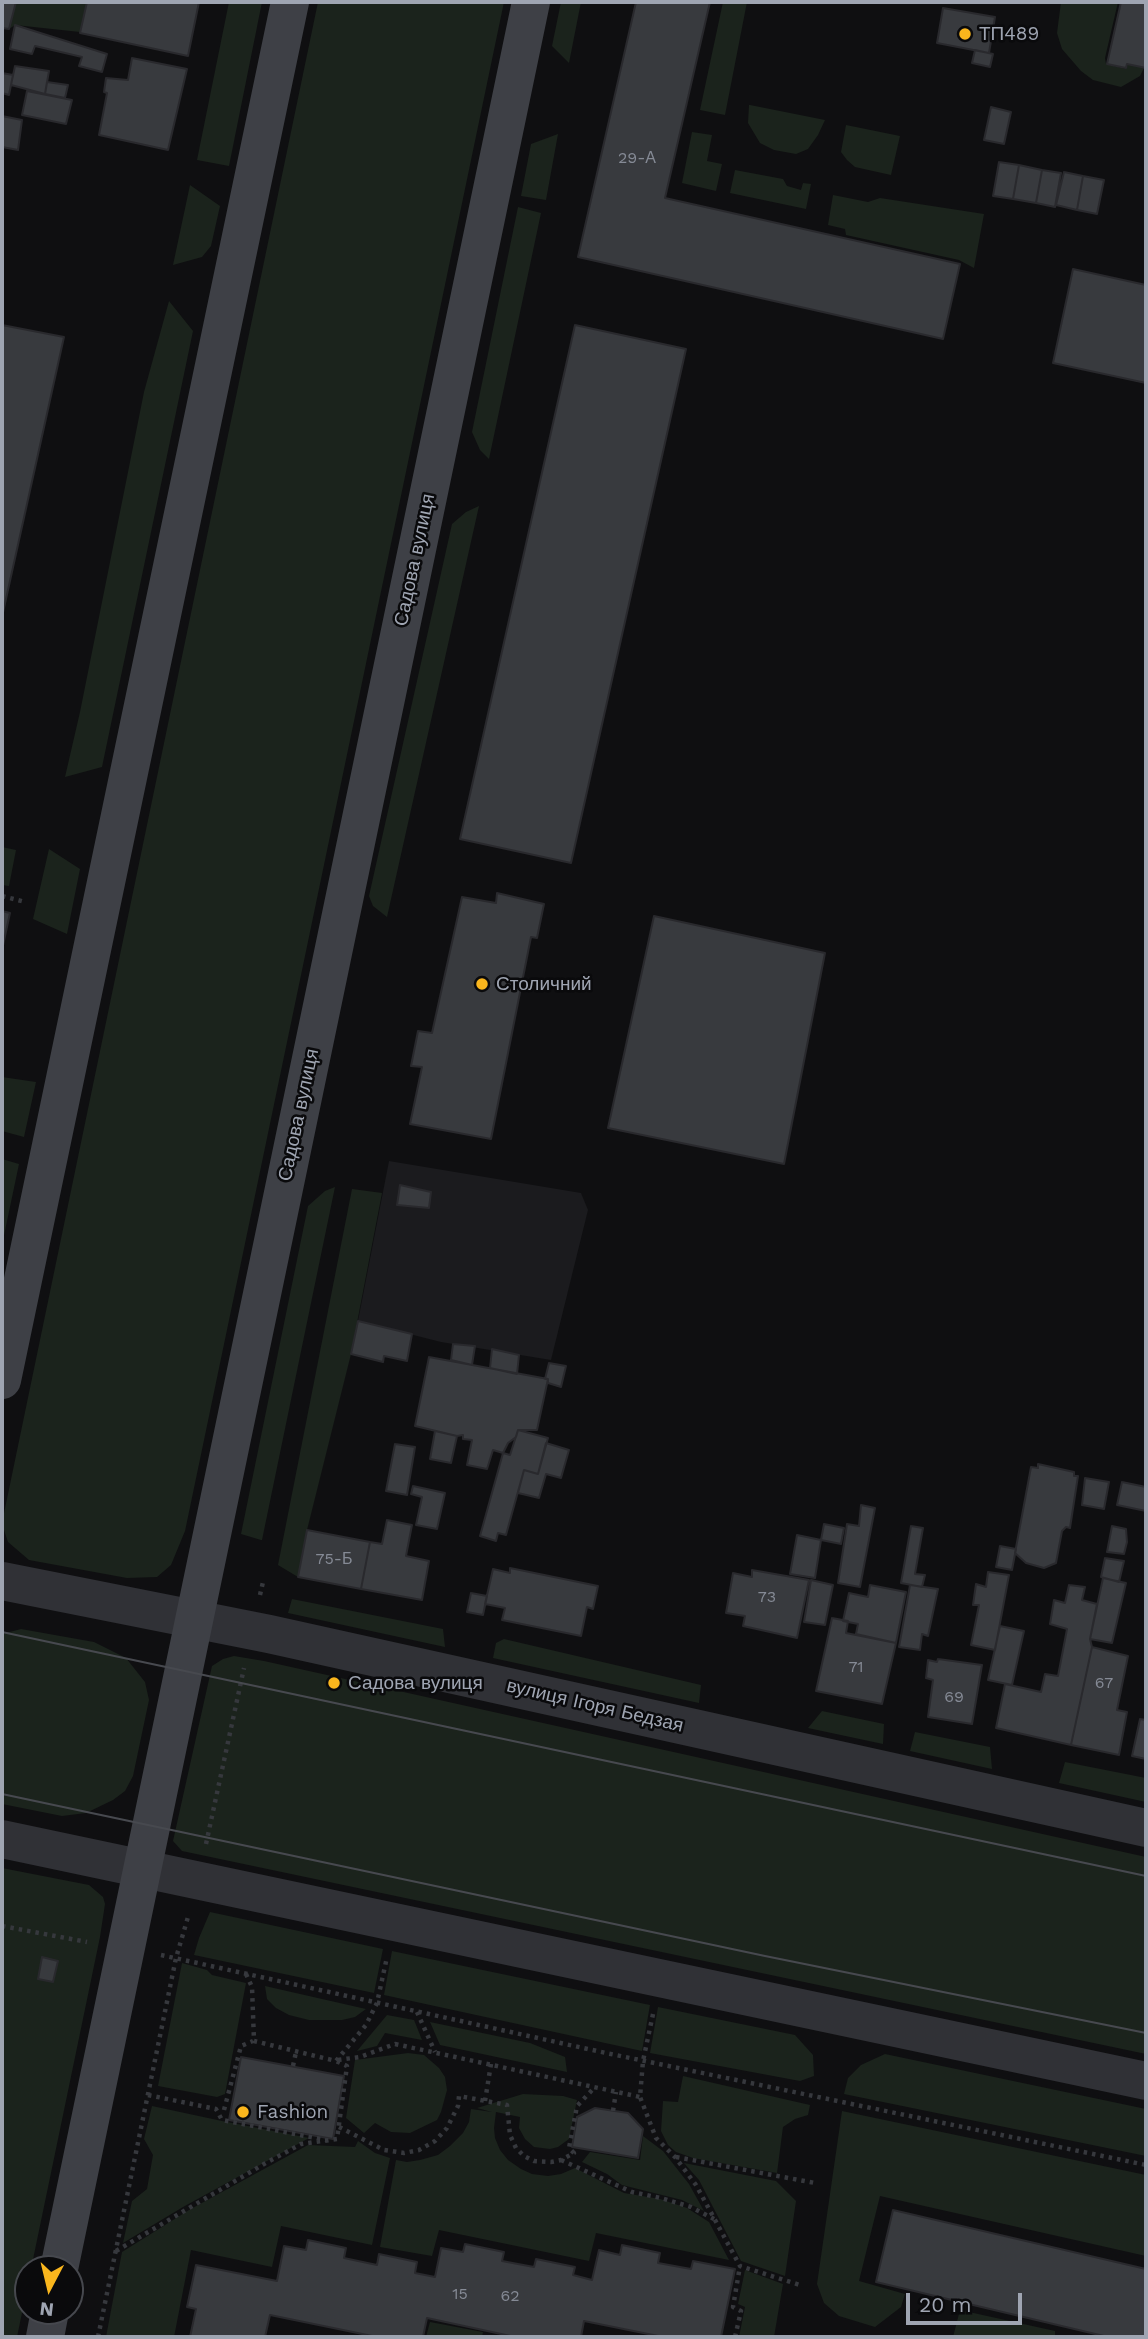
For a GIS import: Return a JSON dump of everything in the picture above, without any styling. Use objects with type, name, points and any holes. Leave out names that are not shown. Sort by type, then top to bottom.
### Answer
[{"type":"main road","points":[[2,1380],[290,2]]},
{"type":"main road","name":"Садова вулиця","points":[[62,2255],[531,2]]},
{"type":"street","name":"вулиця Ігоря Бедзая","points":[[2,1581],[253,1630],[1146,1828]]},
{"type":"street","points":[[2,1839],[1146,2081]]},
{"type":"path","points":[[2,897],[25,902]]},
{"type":"path","points":[[98,2337],[176,1958],[197,1881],[263,1582]]},
{"type":"path","points":[[2,1926],[176,1958],[643,2061],[1146,2165]]},
{"type":"path","points":[[336,2061],[366,2025],[377,2003],[387,1953]]},
{"type":"path","points":[[245,1973],[252,1987],[254,2041]]},
{"type":"path","points":[[654,2008],[643,2061],[640,2097],[656,2138],[675,2157],[696,2185],[740,2266],[733,2307],[741,2311],[735,2337]]},
{"type":"path","points":[[417,2012],[435,2052]]},
{"type":"path","points":[[116,2251],[301,2144],[337,2139],[347,2066],[254,2041],[241,2046],[228,2110],[148,2095]]},
{"type":"path","points":[[336,2061],[360,2057],[395,2043],[640,2097]]},
{"type":"path","points":[[293,2066],[296,2052]]},
{"type":"path","points":[[485,2101],[491,2064]]},
{"type":"path","points":[[339,2127],[384,2150],[404,2153],[419,2150],[441,2135],[453,2117],[459,2096],[508,2105],[510,2135],[516,2148],[534,2161],[551,2162],[574,2153],[569,2148],[577,2106],[595,2087]]},
{"type":"path","points":[[613,2111],[616,2092]]},
{"type":"path","points":[[216,2109],[222,2120],[327,2141]]},
{"type":"path","points":[[675,2157],[815,2183]]},
{"type":"path","points":[[561,2160],[632,2192],[691,2207],[715,2220]]},
{"type":"path","points":[[740,2266],[803,2286]]},
{"type":"shaded area","points":[[2,2],[199,2],[188,56],[80,32],[15,25],[9,29],[2,28]]},
{"type":"shaded area","points":[[229,2],[262,2],[229,166],[197,160]]},
{"type":"shaded area","points":[[318,2],[504,2],[185,1531],[171,1565],[157,1577],[127,1578],[29,1560],[8,1542],[3,1518]]},
{"type":"shaded area","points":[[561,2],[581,2],[569,63],[552,46]]},
{"type":"shaded area","points":[[723,2],[747,2],[725,115],[700,110]]},
{"type":"shaded area","points":[[1061,2],[1118,2],[1105,58],[1106,64],[1126,69],[1128,64],[1144,68],[1140,76],[1121,87],[1093,80],[1081,71],[1062,49],[1057,33]]},
{"type":"shaded area","points":[[749,105],[825,120],[808,149],[796,154],[774,150],[760,143],[748,123]]},
{"type":"shaded area","points":[[846,125],[900,136],[891,175],[855,167],[847,160],[841,152]]},
{"type":"shaded area","points":[[692,132],[712,135],[707,161],[722,164],[716,191],[682,183]]},
{"type":"shaded area","points":[[558,134],[546,200],[521,196],[531,144]]},
{"type":"shaded area","points":[[735,170],[783,179],[787,186],[801,190],[803,183],[811,184],[806,209],[730,193]]},
{"type":"shaded area","points":[[190,185],[220,206],[211,246],[202,257],[173,265]]},
{"type":"shaded area","points":[[833,195],[868,202],[880,198],[984,214],[974,268],[959,260],[846,235],[845,229],[828,225]]},
{"type":"shaded area","points":[[518,207],[541,213],[489,459],[480,450],[472,432]]},
{"type":"shaded area","points":[[169,301],[193,331],[102,767],[65,777],[144,392]]},
{"type":"shaded area","points":[[479,506],[387,917],[373,906],[369,896],[452,524],[466,512]]},
{"type":"shaded area","points":[[2,847],[16,850],[9,886],[2,885]]},
{"type":"shaded area","points":[[49,849],[80,869],[67,934],[33,919]]},
{"type":"shaded area","points":[[2,1077],[36,1082],[24,1137],[2,1131]]},
{"type":"shaded area","points":[[2,1159],[19,1164],[2,1245]]},
{"type":"shaded area","points":[[389,1161],[581,1193],[588,1210],[551,1360],[441,1342],[358,1321]]},
{"type":"shaded area","points":[[335,1187],[261,1540],[241,1534],[308,1206],[325,1191]]},
{"type":"shaded area","points":[[352,1189],[382,1193],[351,1354],[307,1530],[298,1577],[278,1565]]},
{"type":"shaded area","points":[[292,1599],[443,1629],[445,1647],[288,1613]]},
{"type":"shaded area","points":[[21,1629],[94,1642],[126,1658],[145,1682],[149,1700],[133,1776],[125,1791],[86,1813],[62,1816],[2,1804],[2,1634]]},
{"type":"shaded area","points":[[504,1639],[701,1685],[699,1703],[493,1658],[496,1643]]},
{"type":"shaded area","points":[[234,1656],[1146,1857],[1146,2054],[182,1851],[173,1841],[212,1666]]},
{"type":"shaded area","points":[[822,1711],[884,1724],[883,1744],[808,1728]]},
{"type":"shaded area","points":[[915,1732],[990,1747],[992,1769],[910,1751]]},
{"type":"shaded area","points":[[1065,1762],[1146,1778],[1146,1802],[1059,1783]]},
{"type":"shaded area","points":[[2,1868],[89,1885],[103,1897],[105,1904],[34,2255],[14,2255],[14,2325],[19,2325],[17,2337],[2,2337]]},
{"type":"shaded area","points":[[210,1912],[383,1949],[374,1993],[194,1955]]},
{"type":"shaded area","points":[[392,1951],[650,2005],[642,2051],[384,1995]]},
{"type":"shaded area","points":[[182,1963],[207,1970],[212,1975],[246,1983],[225,2094],[217,2097],[158,2086]]},
{"type":"shaded area","points":[[265,1986],[366,2009],[355,2017],[342,2020],[309,2020],[289,2015],[276,2008],[267,1999]]},
{"type":"shaded area","points":[[658,2007],[795,2035],[813,2055],[814,2076],[800,2081],[650,2053]]},
{"type":"shaded area","points":[[387,2015],[414,2020],[422,2040],[385,2033],[377,2046],[357,2051]]},
{"type":"shaded area","points":[[430,2022],[530,2043],[565,2057],[567,2072],[440,2045]]},
{"type":"shaded area","points":[[408,2053],[424,2055],[445,2077],[447,2090],[437,2120],[410,2133],[391,2132],[375,2123],[364,2133],[346,2118],[355,2060]]},
{"type":"shaded area","points":[[885,2054],[1146,2109],[1146,2156],[844,2094],[848,2078],[861,2065]]},
{"type":"shaded area","points":[[683,2076],[810,2105],[808,2115],[783,2127],[777,2173],[693,2158],[676,2152],[668,2145],[661,2131],[663,2101],[678,2102]]},
{"type":"shaded area","points":[[523,2094],[563,2096],[577,2100],[569,2139],[550,2149],[534,2147],[525,2139],[519,2128],[520,2117],[496,2112],[495,2138],[508,2160],[532,2174],[548,2176],[575,2168],[624,2193],[660,2199],[687,2208],[709,2222],[729,2260],[596,2233],[589,2261],[439,2230],[432,2256],[380,2247],[396,2160],[407,2162],[438,2155],[463,2133],[469,2122],[471,2109],[492,2112],[477,2108]]},
{"type":"shaded area","points":[[152,2106],[309,2138],[123,2243],[132,2201],[147,2189],[153,2155],[144,2139]]},
{"type":"shaded area","points":[[842,2111],[1146,2175],[1146,2256],[880,2196],[859,2281],[905,2294],[901,2307],[875,2327],[839,2316],[824,2303],[817,2284]]},
{"type":"shaded area","points":[[643,2136],[663,2151],[689,2184],[704,2211],[682,2200],[622,2185],[582,2162],[590,2152],[640,2160]]},
{"type":"shaded area","points":[[358,2141],[375,2153],[390,2158],[372,2245],[281,2226],[272,2267],[191,2250],[174,2337],[106,2337],[122,2252],[189,2210],[308,2145],[355,2147]]},
{"type":"shaded area","points":[[684,2163],[776,2181],[796,2201],[785,2276],[741,2261],[699,2180]]},
{"type":"shaded area","points":[[745,2270],[783,2284],[774,2337],[739,2337],[745,2307],[738,2304]]},
{"type":"shaded area","points":[[960,2310],[1055,2331],[1055,2337],[953,2337]]},
{"type":"shaded area","points":[[430,2322],[483,2332],[482,2337],[426,2337]]},
{"type":"building","points":[[2,2],[16,2],[9,29],[2,28]]},
{"type":"building","points":[[87,2],[199,2],[188,56],[80,33]]},
{"type":"building","points":[[636,2],[710,2],[665,198],[960,264],[943,339],[578,257]]},
{"type":"building","points":[[1121,2],[1146,2],[1146,68],[1107,64]]},
{"type":"building","name":"ТП489","points":[[943,8],[995,17],[989,53],[937,43]]},
{"type":"building","points":[[15,25],[107,54],[102,72],[79,66],[82,57],[35,46],[32,54],[10,49]]},
{"type":"building","points":[[975,50],[993,54],[990,67],[972,63]]},
{"type":"building","points":[[132,58],[187,69],[168,150],[99,135],[107,93],[104,92],[106,78],[128,80]]},
{"type":"building","points":[[15,66],[49,71],[45,94],[11,85]]},
{"type":"building","points":[[2,73],[13,75],[9,95],[2,93]]},
{"type":"building","points":[[47,82],[68,85],[65,98],[45,94]]},
{"type":"building","points":[[27,91],[72,100],[66,124],[22,115]]},
{"type":"building","points":[[991,107],[1011,112],[1004,144],[984,140]]},
{"type":"building","points":[[2,116],[22,120],[18,150],[2,147]]},
{"type":"building","points":[[999,162],[1019,165],[1013,199],[993,196]]},
{"type":"building","points":[[1019,165],[1042,170],[1036,203],[1013,199]]},
{"type":"building","points":[[1042,170],[1061,173],[1055,207],[1036,203]]},
{"type":"building","points":[[1064,172],[1083,176],[1077,210],[1056,205]]},
{"type":"building","points":[[1083,176],[1104,180],[1097,214],[1077,210]]},
{"type":"building","points":[[1073,269],[1146,285],[1146,383],[1053,363]]},
{"type":"building","points":[[2,325],[64,337],[2,617]]},
{"type":"building","points":[[575,325],[686,349],[571,863],[460,839]]},
{"type":"building","name":"Столичний","points":[[497,893],[544,904],[537,938],[531,937],[491,1139],[410,1124],[422,1067],[411,1066],[418,1031],[432,1033],[462,897],[496,903]]},
{"type":"building","points":[[2,911],[10,913],[2,950]]},
{"type":"building","points":[[654,916],[825,953],[784,1164],[608,1128]]},
{"type":"building","points":[[400,1185],[431,1192],[429,1208],[397,1205]]},
{"type":"building","points":[[358,1321],[412,1334],[407,1361],[384,1356],[383,1362],[351,1354]]},
{"type":"building","points":[[453,1344],[475,1346],[472,1365],[451,1360]]},
{"type":"building","points":[[492,1349],[519,1355],[517,1374],[490,1368]]},
{"type":"building","points":[[429,1357],[548,1379],[537,1430],[518,1430],[516,1437],[508,1443],[503,1453],[493,1450],[487,1469],[467,1465],[472,1440],[463,1439],[463,1435],[415,1426]]},
{"type":"building","points":[[549,1363],[566,1366],[561,1387],[548,1383],[548,1379],[545,1379]]},
{"type":"building","points":[[518,1430],[548,1438],[538,1474],[524,1470],[506,1535],[498,1533],[496,1541],[480,1536],[503,1453],[510,1455]]},
{"type":"building","points":[[435,1431],[457,1436],[451,1463],[430,1459]]},
{"type":"building","points":[[546,1443],[569,1450],[561,1478],[546,1474],[539,1498],[518,1493],[524,1470],[538,1474]]},
{"type":"building","points":[[395,1444],[415,1447],[407,1495],[386,1491]]},
{"type":"building","points":[[1038,1464],[1074,1472],[1074,1476],[1078,1476],[1070,1528],[1066,1527],[1062,1531],[1056,1563],[1044,1568],[1026,1563],[1015,1553],[1031,1467],[1038,1468]]},
{"type":"building","points":[[1085,1478],[1109,1482],[1104,1509],[1082,1505]]},
{"type":"building","points":[[1122,1482],[1146,1487],[1146,1511],[1117,1505]]},
{"type":"building","points":[[413,1486],[445,1493],[437,1529],[416,1525],[422,1497],[411,1494]]},
{"type":"building","points":[[861,1505],[875,1508],[860,1587],[838,1583],[847,1524],[859,1526]]},
{"type":"building","points":[[387,1520],[412,1525],[406,1556],[429,1561],[422,1600],[361,1589],[370,1542],[382,1544]]},
{"type":"building","points":[[824,1524],[844,1528],[841,1544],[821,1540]]},
{"type":"building","points":[[911,1526],[923,1528],[915,1574],[925,1575],[922,1587],[901,1583]]},
{"type":"building","points":[[1112,1526],[1126,1529],[1124,1554],[1107,1552]]},
{"type":"building","points":[[307,1530],[370,1542],[361,1589],[298,1577]]},
{"type":"building","points":[[797,1535],[821,1540],[815,1578],[790,1574]]},
{"type":"building","points":[[1000,1546],[1016,1549],[1012,1570],[996,1567]]},
{"type":"building","points":[[1105,1558],[1124,1561],[1119,1582],[1101,1577]]},
{"type":"building","points":[[510,1568],[598,1586],[593,1609],[587,1607],[581,1636],[502,1620],[505,1608],[485,1604],[493,1569],[510,1573]]},
{"type":"building","points":[[752,1570],[809,1580],[797,1638],[743,1626],[745,1616],[726,1613],[733,1573],[752,1577]]},
{"type":"building","points":[[988,1572],[1009,1575],[995,1650],[971,1645],[979,1605],[973,1605],[976,1584],[986,1587]]},
{"type":"building","points":[[1103,1578],[1126,1583],[1112,1643],[1090,1639]]},
{"type":"building","points":[[811,1580],[833,1585],[825,1625],[804,1622]]},
{"type":"building","points":[[870,1585],[906,1592],[896,1643],[856,1634],[858,1624],[843,1621],[849,1593],[868,1597]]},
{"type":"building","points":[[910,1585],[938,1589],[928,1636],[922,1634],[920,1650],[899,1647]]},
{"type":"building","points":[[1069,1585],[1085,1587],[1082,1600],[1097,1604],[1090,1639],[1092,1647],[1071,1745],[996,1728],[1005,1684],[1041,1692],[1045,1674],[1058,1676],[1067,1629],[1050,1624],[1054,1600],[1065,1603]]},
{"type":"building","points":[[471,1593],[487,1596],[483,1615],[467,1612]]},
{"type":"building","points":[[832,1618],[848,1621],[846,1633],[896,1643],[882,1704],[816,1691]]},
{"type":"building","points":[[1000,1626],[1024,1631],[1012,1685],[988,1680]]},
{"type":"building","points":[[1092,1647],[1128,1656],[1117,1710],[1127,1712],[1119,1755],[1071,1745]]},
{"type":"building","points":[[938,1659],[982,1665],[972,1724],[928,1717],[933,1680],[926,1678],[928,1660],[937,1662]]},
{"type":"building","points":[[1140,1719],[1146,1720],[1146,1759],[1132,1756]]},
{"type":"building","points":[[42,1957],[58,1961],[53,1982],[38,1979]]},
{"type":"building","points":[[241,2057],[344,2076],[333,2139],[229,2120]]},
{"type":"building","points":[[595,2108],[628,2113],[643,2129],[638,2158],[572,2147],[577,2117]]},
{"type":"building","points":[[893,2210],[1146,2269],[1146,2337],[1108,2337],[876,2282]]},
{"type":"building","points":[[308,2240],[346,2248],[344,2258],[377,2265],[379,2254],[417,2262],[415,2273],[435,2277],[441,2248],[463,2252],[465,2244],[504,2252],[502,2261],[534,2267],[536,2259],[575,2267],[573,2275],[592,2280],[599,2250],[620,2255],[622,2245],[660,2253],[658,2263],[691,2269],[693,2261],[735,2269],[721,2337],[663,2337],[584,2321],[581,2337],[515,2337],[427,2318],[423,2337],[377,2337],[270,2315],[265,2337],[190,2337],[196,2309],[187,2307],[196,2265],[277,2281],[284,2246],[306,2250]]},
{"type":"tram line","points":[[2,1632],[1146,1876]]},
{"type":"tram line","points":[[2,1794],[765,1956],[1146,2033]]},
{"type":"place","name":"ТП489","points":[[965,34]]},
{"type":"place","name":"Столичний","points":[[482,984]]},
{"type":"place","name":"Садова вулиця","points":[[334,1683]]},
{"type":"place","name":"Fashion","points":[[243,2112]]}]
